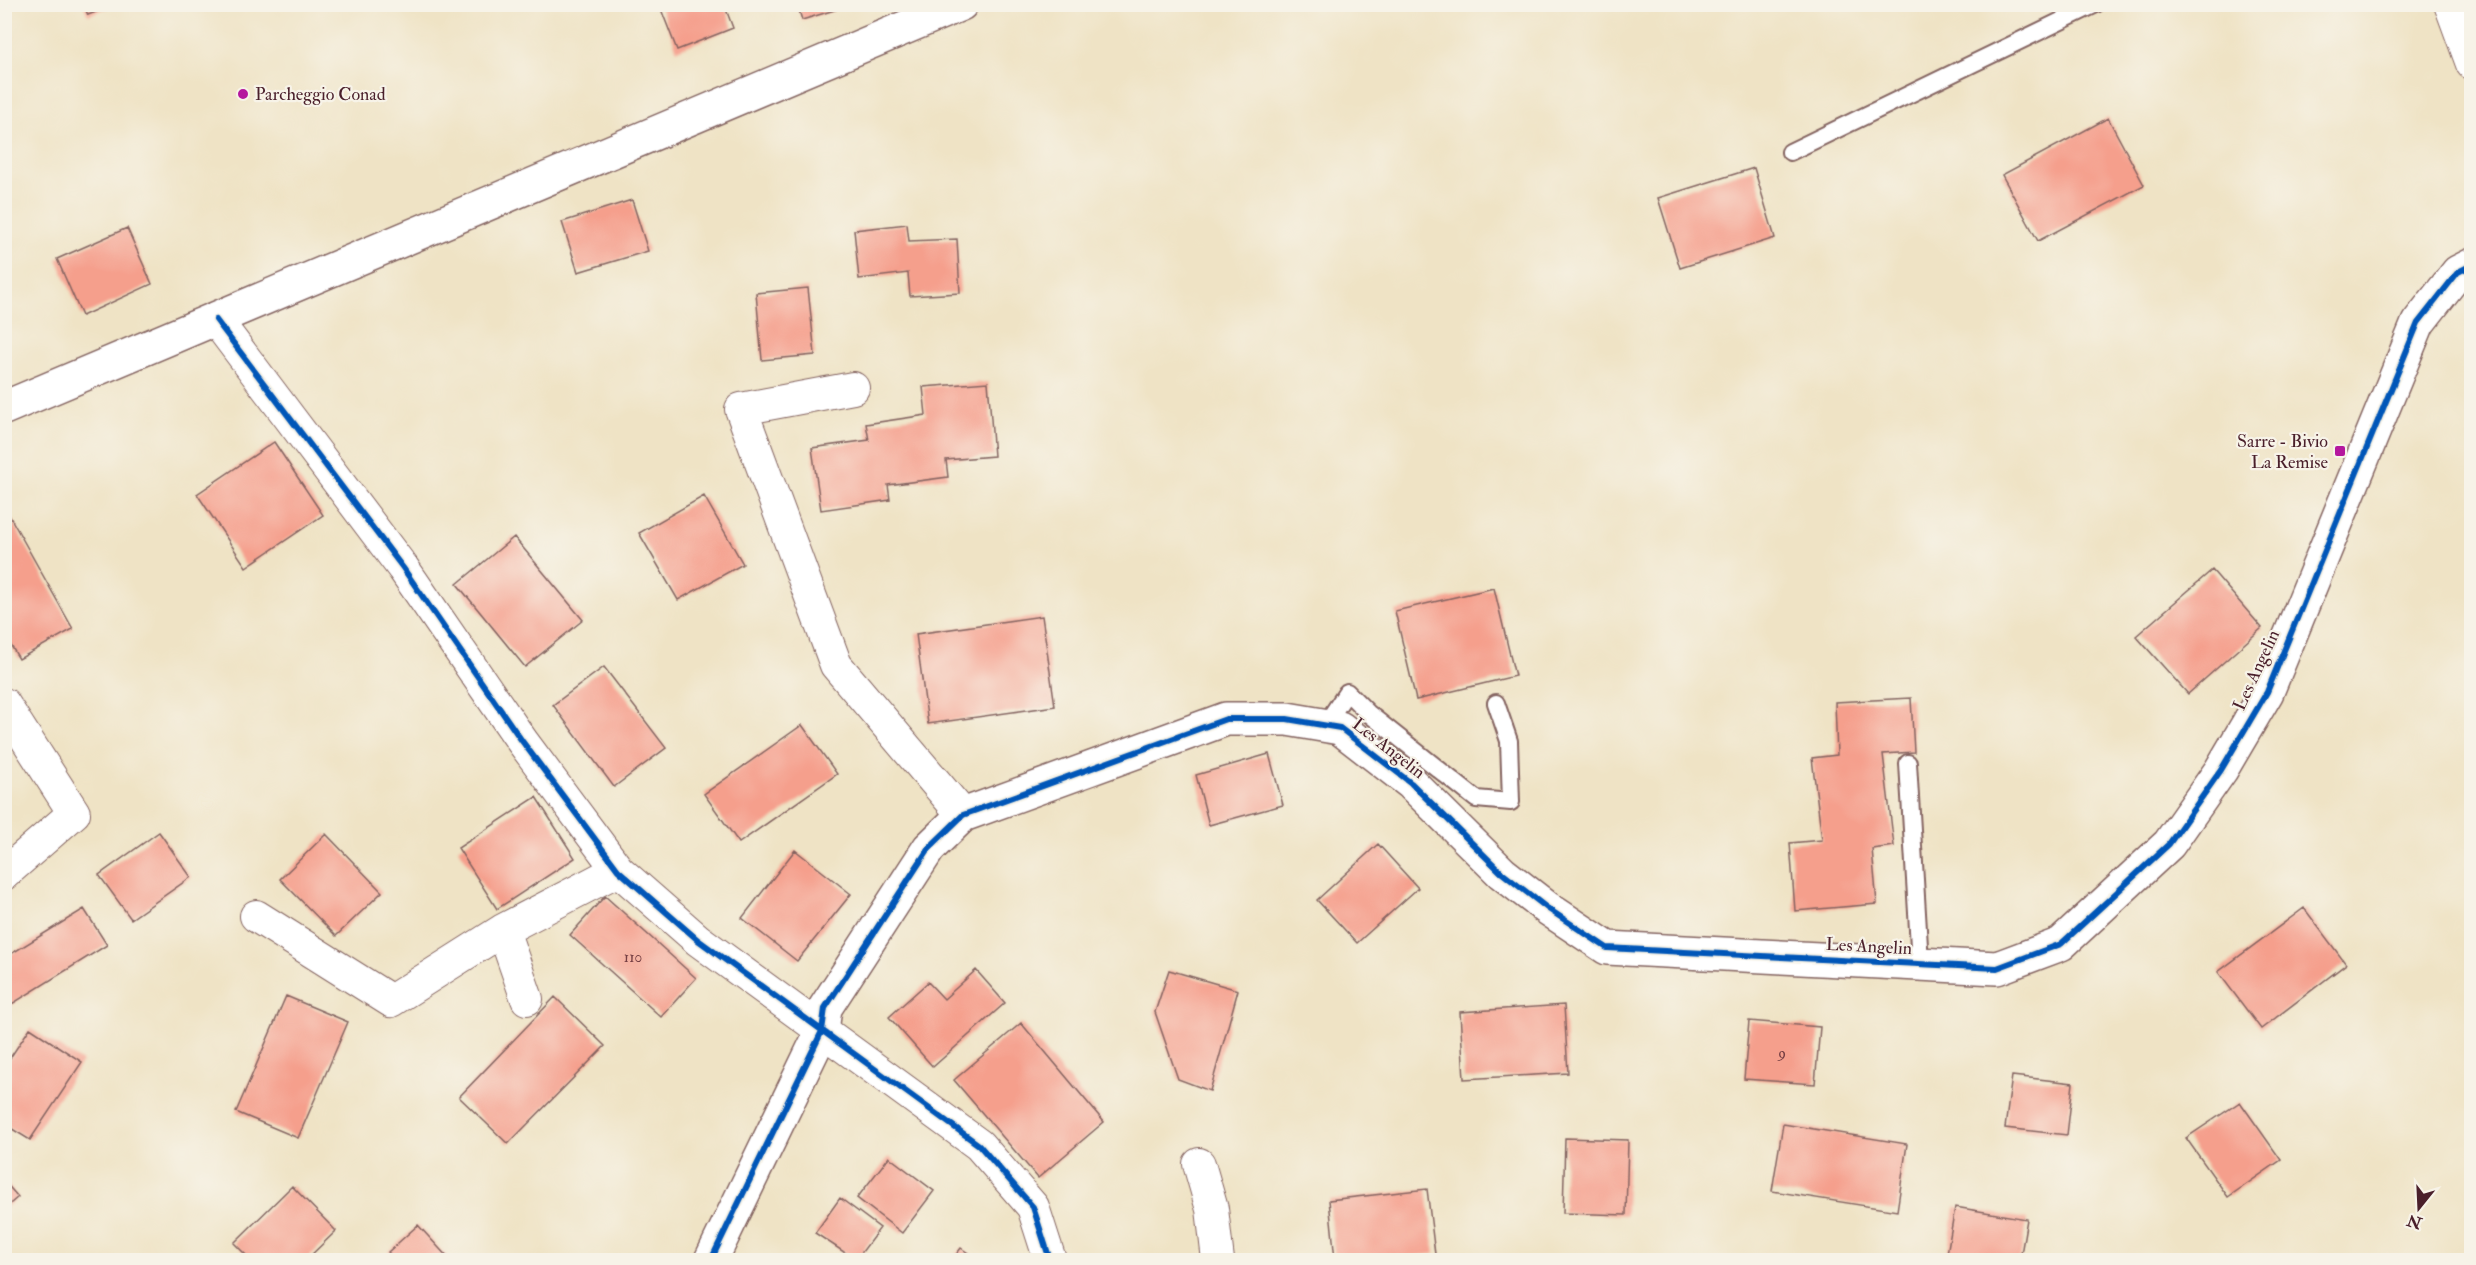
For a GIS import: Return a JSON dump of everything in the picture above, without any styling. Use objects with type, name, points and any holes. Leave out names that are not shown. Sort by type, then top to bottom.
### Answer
[{"type":"street","points":[[4,408],[961,4]]},
{"type":"street","points":[[2450,4],[2472,64]]},
{"type":"street","name":"Les Angelin","points":[[963,815],[1226,719],[1287,719],[1340,728],[1411,783],[1502,873],[1547,908],[1607,948],[1997,968],[2061,944],[2169,844],[2221,770],[2266,692],[2418,323],[2458,272],[2472,265]]},
{"type":"street","points":[[216,320],[403,568],[522,741],[618,870],[698,940],[979,1145],[1033,1207],[1050,1260]]},
{"type":"street","points":[[711,1260],[822,1031],[825,1008],[929,849],[963,815],[836,665],[741,409],[853,388]]},
{"type":"street","points":[[4,704],[74,813],[4,874]]},
{"type":"street","points":[[256,916],[391,1001],[503,930],[618,870]]},
{"type":"street","points":[[503,930],[527,999]]},
{"type":"street","points":[[1199,1164],[1212,1209],[1218,1260]]},
{"type":"lane","points":[[1791,152],[2096,4]]},
{"type":"lane","points":[[1325,725],[1347,692],[1376,720],[1476,799],[1511,802],[1509,741],[1496,703]]},
{"type":"lane","points":[[1908,763],[1920,963]]},
{"type":"building","points":[[83,4],[113,4],[114,5],[88,15]]},
{"type":"building","points":[[659,4],[724,4],[733,28],[677,50]]},
{"type":"building","points":[[797,4],[851,4],[851,5],[802,20]]},
{"type":"building","points":[[2108,118],[2144,185],[2038,241],[2002,175]]},
{"type":"building","points":[[1754,168],[1775,238],[1680,268],[1658,198]]},
{"type":"building","points":[[632,200],[648,251],[578,272],[562,222]]},
{"type":"building","points":[[907,224],[909,241],[957,239],[960,293],[910,296],[908,273],[859,279],[854,230]]},
{"type":"building","points":[[127,228],[152,284],[82,316],[57,259]]},
{"type":"building","points":[[808,288],[815,355],[762,360],[756,293]]},
{"type":"building","points":[[988,382],[994,456],[946,460],[948,477],[888,485],[890,500],[821,510],[812,448],[869,440],[866,424],[926,415],[923,387]]},
{"type":"building","points":[[274,442],[323,515],[246,567],[197,494]]},
{"type":"building","points":[[704,496],[743,564],[678,600],[639,533]]},
{"type":"building","points":[[9,515],[73,629],[19,659],[4,634],[4,517]]},
{"type":"building","points":[[514,537],[583,620],[525,667],[457,584]]},
{"type":"building","points":[[2212,570],[2262,628],[2188,694],[2136,636]]},
{"type":"building","points":[[1494,588],[1515,676],[1416,700],[1395,611]]},
{"type":"building","points":[[1042,616],[1055,706],[928,724],[916,634]]},
{"type":"building","points":[[604,667],[666,748],[614,787],[553,705]]},
{"type":"building","points":[[1911,698],[1914,752],[1883,754],[1894,846],[1872,849],[1877,904],[1795,911],[1790,843],[1822,840],[1812,758],[1837,755],[1835,702]]},
{"type":"building","points":[[802,725],[837,774],[739,843],[704,794]]},
{"type":"building","points":[[1269,754],[1283,805],[1209,825],[1196,775]]},
{"type":"building","points":[[536,797],[575,858],[497,909],[458,848]]},
{"type":"building","points":[[159,832],[191,877],[131,919],[99,875]]},
{"type":"building","points":[[326,834],[382,892],[336,936],[280,879]]},
{"type":"building","points":[[1378,844],[1418,888],[1357,943],[1317,900]]},
{"type":"building","points":[[795,850],[851,894],[797,961],[742,918]]},
{"type":"building","points":[[605,896],[696,978],[661,1017],[570,935]]},
{"type":"building","points":[[2304,908],[2346,964],[2261,1029],[2218,972]]},
{"type":"building","points":[[84,909],[107,945],[4,1009],[4,954],[6,957]]},
{"type":"building","points":[[976,970],[1005,1003],[933,1067],[889,1017],[928,982],[944,999]]},
{"type":"building","points":[[1169,970],[1238,990],[1210,1091],[1178,1079],[1155,1012]]},
{"type":"building","points":[[286,996],[348,1022],[298,1138],[236,1112]]},
{"type":"building","points":[[555,997],[605,1046],[508,1144],[459,1097]]},
{"type":"building","points":[[1564,1005],[1568,1073],[1464,1079],[1460,1012]]},
{"type":"building","points":[[1749,1021],[1820,1027],[1815,1084],[1744,1079]]},
{"type":"building","points":[[1021,1023],[1104,1122],[1038,1178],[954,1080]]},
{"type":"building","points":[[30,1028],[82,1062],[30,1140],[4,1124],[4,1067]]},
{"type":"building","points":[[2012,1076],[2073,1083],[2067,1135],[2005,1128]]},
{"type":"building","points":[[2240,1102],[2281,1160],[2228,1197],[2186,1138]]},
{"type":"building","points":[[1783,1124],[1907,1144],[1897,1211],[1772,1191]]},
{"type":"building","points":[[1565,1138],[1628,1140],[1626,1215],[1563,1213]]},
{"type":"building","points":[[889,1157],[934,1191],[902,1233],[857,1198]]},
{"type":"building","points":[[4,1181],[18,1197],[4,1209]]},
{"type":"building","points":[[292,1186],[336,1231],[306,1260],[251,1260],[234,1243]]},
{"type":"building","points":[[1427,1189],[1435,1254],[1378,1260],[1335,1260],[1329,1200]]},
{"type":"building","points":[[840,1198],[880,1228],[856,1260],[815,1233]]},
{"type":"building","points":[[1955,1207],[2027,1219],[2020,1260],[1946,1260]]},
{"type":"building","points":[[418,1225],[450,1260],[396,1260],[388,1252]]},
{"type":"building","points":[[961,1248],[978,1260],[952,1260]]},
{"type":"cycle path","points":[[711,1260],[822,1031],[825,1008],[929,848],[963,815],[1226,719],[1287,719],[1340,728],[1411,783],[1502,873],[1547,908],[1607,948],[1997,968],[2061,944],[2169,844],[2221,770],[2267,692],[2418,323],[2458,272],[2472,265]]},
{"type":"cycle path","points":[[216,320],[403,568],[522,741],[618,870],[698,940],[979,1145],[1033,1207],[1050,1260]]},
{"type":"place","name":"Parcheggio Conad","points":[[243,94]]},
{"type":"place","name":"Sarre - Bivio La Remise","points":[[2340,451]]}]
